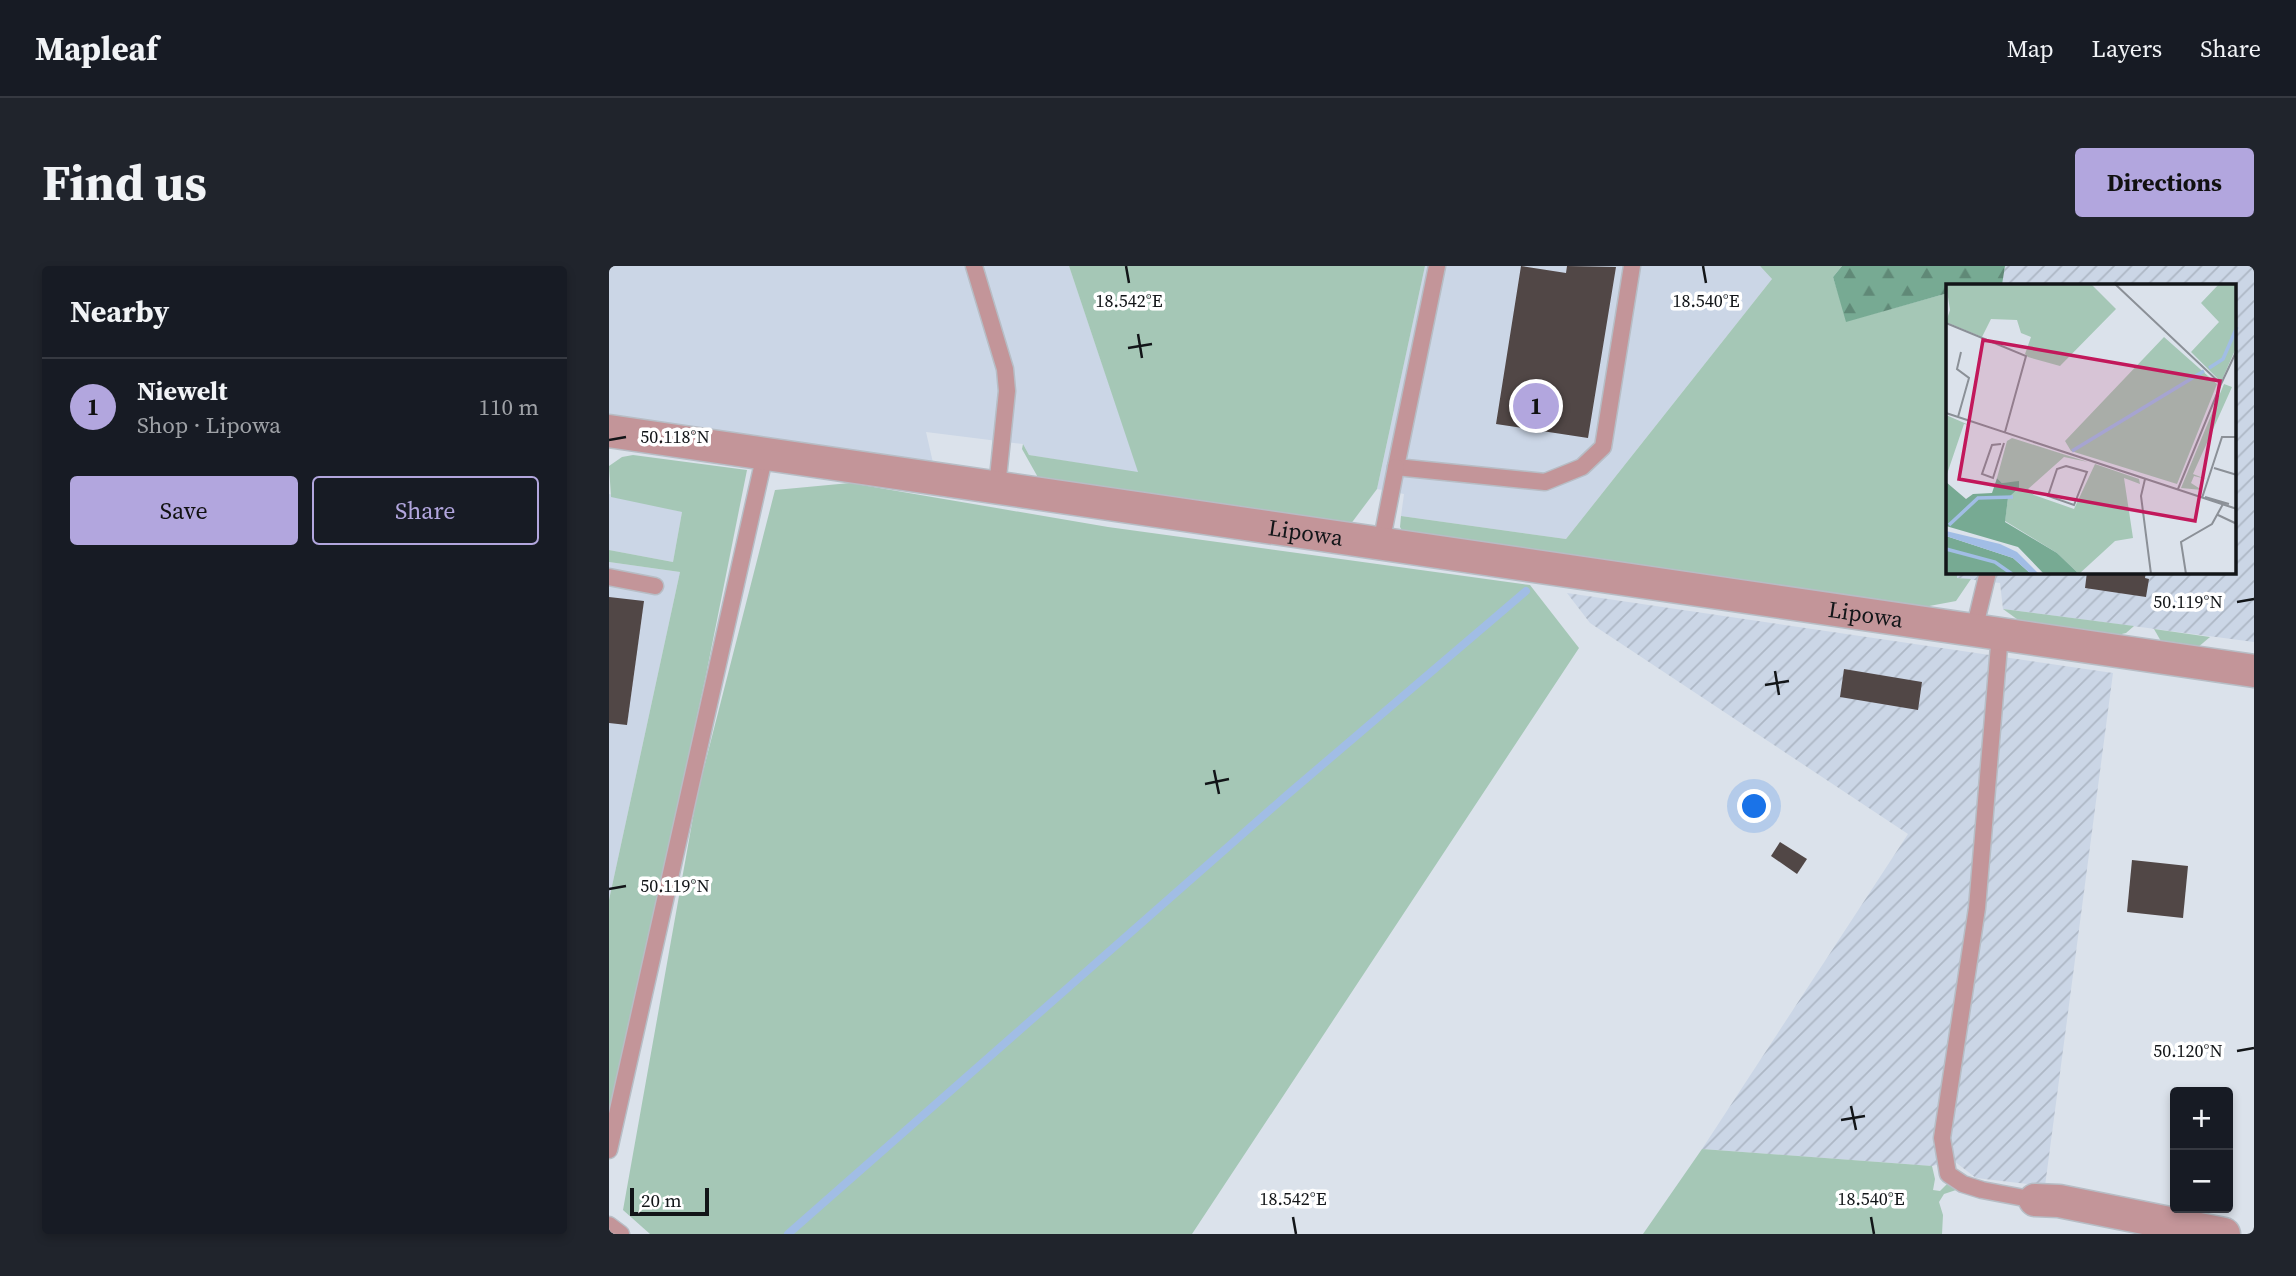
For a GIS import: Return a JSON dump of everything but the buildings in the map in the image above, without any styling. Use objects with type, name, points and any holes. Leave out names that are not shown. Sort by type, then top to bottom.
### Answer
[{"type":"street","name":"Lipowa","points":[[609,432],[2254,671]]},
{"type":"street","points":[[2035,1200],[2059,1201],[2224,1234]]},
{"type":"lane","points":[[974,266],[1006,369],[1007,391],[997,487]]},
{"type":"lane","points":[[1381,544],[1437,266]]},
{"type":"lane","points":[[1397,467],[1545,482],[1591,461],[1605,438],[1632,266]]},
{"type":"lane","points":[[609,1150],[765,454]]},
{"type":"lane","points":[[1988,574],[1977,908],[1942,1138],[1948,1174],[1963,1184],[2035,1200]]},
{"type":"lane","points":[[609,578],[655,586]]},
{"type":"lane","points":[[609,1225],[621,1234]]},
{"type":"shaded area","points":[[609,266],[1069,266],[1139,473],[1029,455],[1023,444],[926,432],[934,467],[609,417]]},
{"type":"shaded area","points":[[1425,266],[1760,266],[1772,279],[1566,539],[1401,516],[1404,494],[1377,489]]},
{"type":"shaded area","points":[[2005,266],[2254,266],[2254,642],[2003,609],[2000,583],[1957,578],[1957,574],[2237,574],[2237,284],[2002,284]]},
{"type":"shaded area","points":[[609,494],[682,512],[673,562],[609,550]]},
{"type":"shaded area","points":[[609,562],[680,572],[609,900]]},
{"type":"shaded area","points":[[1567,593],[2113,673],[2045,1186],[1976,1178],[1954,1161],[1932,1166],[1702,1149],[1908,834],[1590,623]]},
{"type":"green space","points":[[1069,266],[1425,266],[1377,489],[1350,525],[1040,481],[1022,449],[1023,444],[1029,455],[1138,472]]},
{"type":"green space","points":[[1760,266],[1842,266],[1833,277],[1847,321],[1946,294],[1946,574],[1957,574],[1957,578],[1971,579],[1956,601],[1924,607],[1404,534],[1400,527],[1401,516],[1566,539],[1772,279]]},
{"type":"green space","points":[[1842,266],[2005,266],[2002,284],[1946,284],[1946,294],[1846,322],[1833,277]]},
{"type":"green space","points":[[633,455],[747,470],[706,675],[609,1121],[609,900],[680,572],[609,562],[609,550],[673,562],[682,512],[611,497],[609,466],[622,457]]},
{"type":"green space","points":[[850,483],[1108,527],[1530,585],[1579,648],[1192,1234],[650,1234],[623,1210],[697,795],[775,490]]},
{"type":"green space","points":[[2003,609],[2134,626],[2126,633],[2113,636],[2021,622]]},
{"type":"green space","points":[[2154,629],[2210,637],[2197,648],[2162,643]]},
{"type":"green space","points":[[1702,1149],[1932,1166],[1935,1179],[1933,1190],[1940,1191],[1948,1183],[1959,1189],[1944,1194],[1939,1202],[1943,1215],[1942,1234],[1643,1234]]},
{"type":"waterway","points":[[788,1234],[1287,795],[1526,591]]},
{"type":"place","name":"Niewelt","points":[[1536,406]]}]
